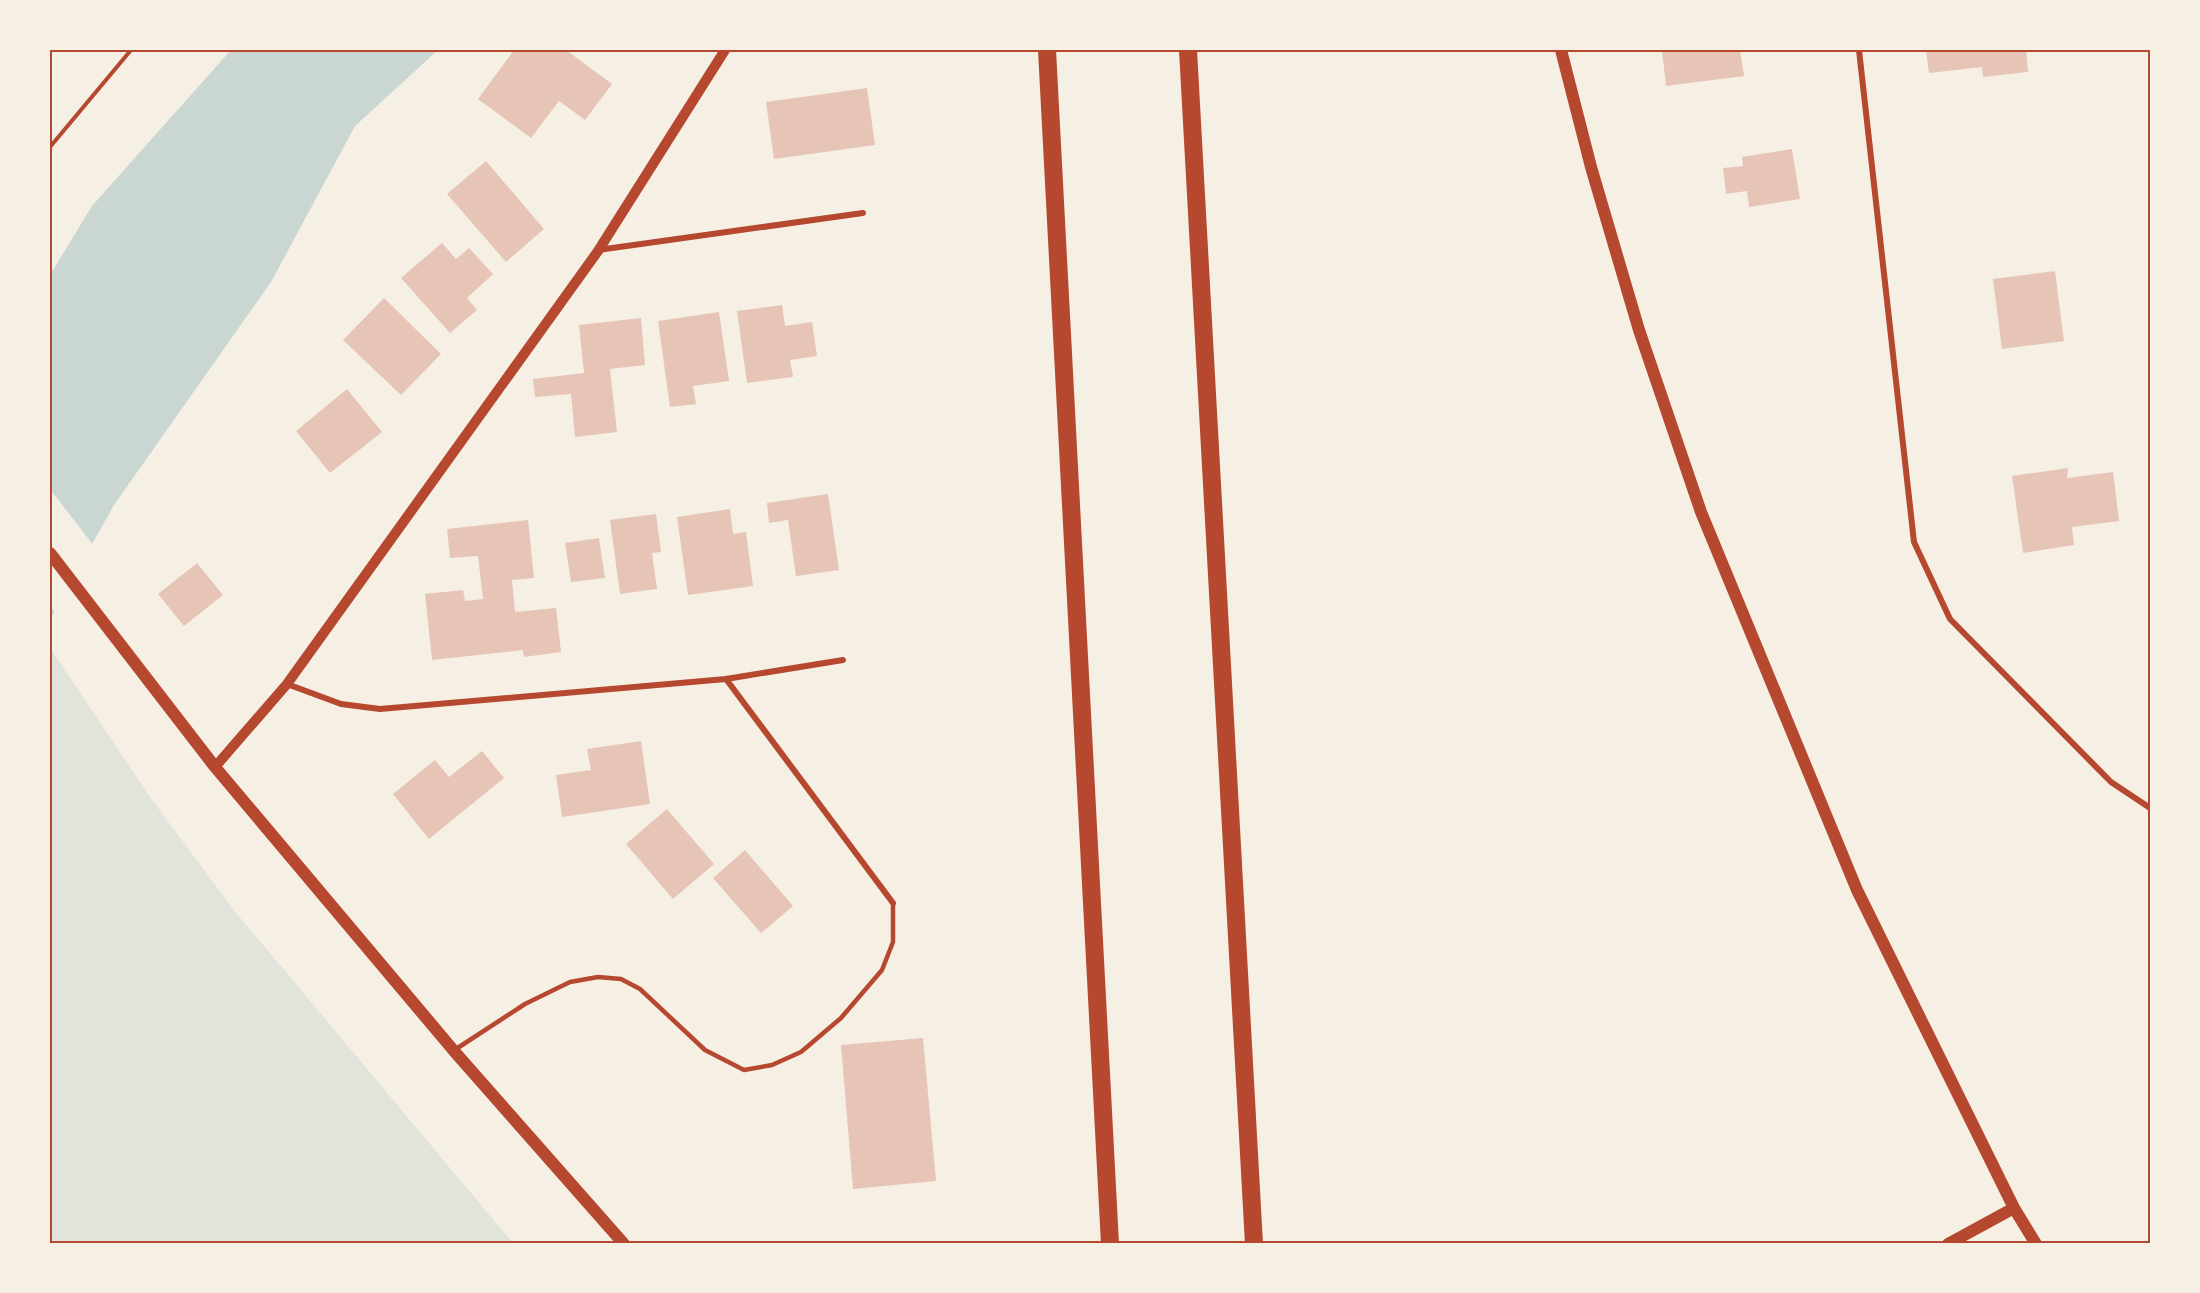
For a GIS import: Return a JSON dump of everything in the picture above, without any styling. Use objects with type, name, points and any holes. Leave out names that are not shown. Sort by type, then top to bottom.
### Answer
[{"type":"highway","points":[[1047,50],[1110,1244]]},
{"type":"highway","points":[[1188,50],[1254,1244]]},
{"type":"main road","points":[[1561,50],[1591,167],[1639,330],[1701,512],[1857,890],[2014,1208],[2036,1244]]},
{"type":"main road","points":[[50,553],[214,767],[454,1051],[624,1244]]},
{"type":"main road","points":[[1948,1244],[2014,1208]]},
{"type":"street","points":[[214,767],[286,684],[598,250],[725,50]]},
{"type":"street","points":[[1859,50],[1914,542],[1950,619],[2111,782],[2151,808]]},
{"type":"street","points":[[598,250],[863,213]]},
{"type":"street","points":[[286,684],[340,704],[380,709],[726,679],[843,660]]},
{"type":"street","points":[[726,679],[893,903]]},
{"type":"lane","points":[[454,1051],[525,1004],[570,982],[598,977],[621,979],[640,988],[705,1050],[744,1070],[772,1065],[801,1052],[833,1025],[882,970],[893,942],[893,903]]},
{"type":"path","points":[[50,147],[131,50]]},
{"type":"shaded area","points":[[231,50],[438,50],[355,126],[271,282],[114,505],[50,619],[50,275],[92,206]]},
{"type":"shaded area","points":[[50,648],[150,797],[233,909],[513,1243],[50,1243]]},
{"type":"pier","points":[[50,489],[94,546],[56,614],[50,606]]},
{"type":"building","points":[[514,50],[566,50],[612,84],[585,120],[559,101],[531,138],[478,99]]},
{"type":"building","points":[[1662,50],[1740,50],[1744,76],[1666,86]]},
{"type":"building","points":[[1926,50],[2026,50],[2028,72],[1983,77],[1982,67],[1929,73]]},
{"type":"building","points":[[867,88],[875,145],[774,159],[766,102]]},
{"type":"building","points":[[1792,149],[1800,199],[1749,207],[1747,191],[1726,194],[1723,168],[1743,166],[1742,157]]},
{"type":"building","points":[[486,161],[544,229],[506,262],[447,194]]},
{"type":"building","points":[[442,243],[456,259],[469,248],[493,274],[467,298],[477,310],[450,333],[401,278]]},
{"type":"building","points":[[2055,271],[2064,341],[2002,349],[1993,279]]},
{"type":"building","points":[[384,298],[441,354],[401,395],[343,340]]},
{"type":"building","points":[[782,305],[785,326],[812,322],[817,356],[790,360],[793,377],[747,383],[737,311]]},
{"type":"building","points":[[719,312],[729,381],[693,386],[696,404],[670,407],[658,321]]},
{"type":"building","points":[[641,318],[645,365],[610,369],[617,432],[575,437],[571,394],[535,397],[533,379],[584,373],[579,325]]},
{"type":"building","points":[[347,389],[382,432],[330,473],[296,431]]},
{"type":"building","points":[[2068,468],[2067,478],[2113,472],[2119,521],[2072,527],[2074,545],[2023,553],[2012,476]]},
{"type":"building","points":[[828,494],[839,570],[796,576],[788,520],[769,523],[767,503]]},
{"type":"building","points":[[730,509],[733,534],[746,532],[753,586],[688,595],[677,517]]},
{"type":"building","points":[[656,514],[661,552],[652,553],[657,589],[620,594],[610,520]]},
{"type":"building","points":[[528,520],[534,578],[512,580],[515,612],[556,608],[561,652],[524,657],[523,650],[432,660],[425,594],[463,590],[465,601],[483,599],[478,556],[450,558],[447,529]]},
{"type":"building","points":[[599,538],[605,578],[571,582],[565,543]]},
{"type":"building","points":[[197,563],[223,595],[184,626],[158,594]]},
{"type":"building","points":[[641,741],[650,804],[562,817],[556,775],[591,770],[587,749]]},
{"type":"building","points":[[482,751],[504,778],[429,839],[393,794],[435,760],[449,777]]},
{"type":"building","points":[[667,809],[714,864],[673,899],[626,844]]},
{"type":"building","points":[[745,850],[793,906],[761,933],[713,878]]},
{"type":"building","points":[[923,1038],[936,1181],[853,1189],[841,1045]]}]
